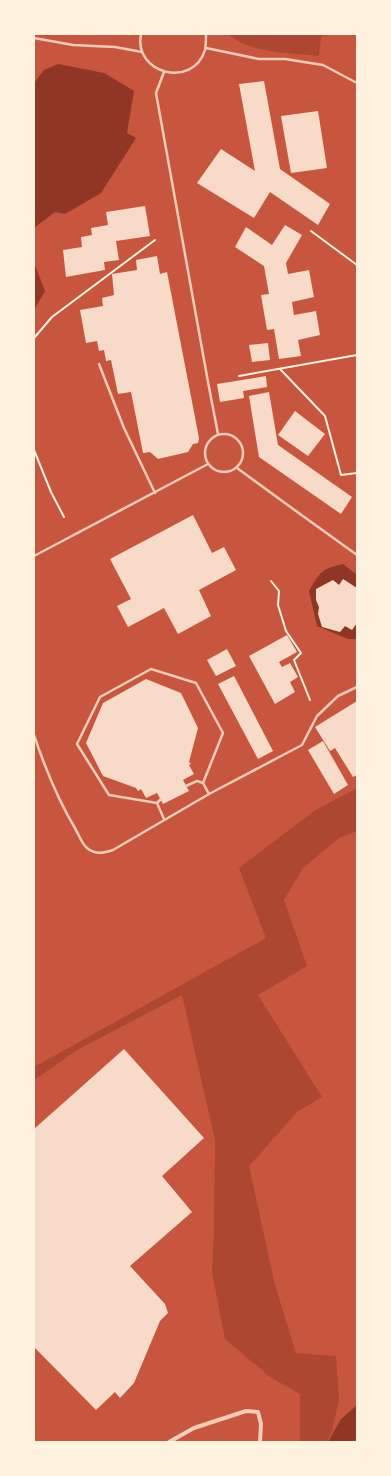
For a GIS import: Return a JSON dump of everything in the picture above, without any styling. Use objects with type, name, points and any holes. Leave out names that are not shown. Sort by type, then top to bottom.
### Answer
[{"type":"street","points":[[169,1442],[194,1428],[246,1411],[258,1412],[261,1424],[260,1442]]},
{"type":"lane","points":[[141,34],[140,38],[142,52],[145,58],[153,66],[164,72],[175,73],[186,71],[196,64],[202,57],[206,48],[206,34]]},
{"type":"lane","points":[[34,38],[73,45],[115,47],[142,52]]},
{"type":"lane","points":[[206,48],[259,59],[285,59],[323,65],[357,83]]},
{"type":"lane","points":[[164,72],[156,93],[218,434]]},
{"type":"lane","points":[[99,364],[124,428],[155,493]]},
{"type":"lane","points":[[218,434],[231,434],[241,443],[244,456],[237,468],[230,472],[222,472],[214,470],[208,464],[205,456],[206,447],[210,439],[218,434]]},
{"type":"lane","points":[[34,556],[208,464]]},
{"type":"lane","points":[[237,468],[357,555]]},
{"type":"lane","points":[[156,803],[109,795],[77,744],[100,697],[151,669],[196,682],[223,733],[203,783]]},
{"type":"lane","points":[[34,735],[44,764],[67,814],[86,848],[95,852],[105,852],[113,850],[209,794],[302,745],[317,716],[338,696],[357,687]]},
{"type":"lane","points":[[186,786],[197,781],[203,783],[209,794]]},
{"type":"lane","points":[[156,803],[160,799]]},
{"type":"lane","points":[[156,803],[164,819]]},
{"type":"path","points":[[310,231],[357,265]]},
{"type":"path","points":[[34,338],[52,318],[155,240]]},
{"type":"path","points":[[239,376],[357,355]]},
{"type":"path","points":[[280,369],[326,416],[341,475],[357,473]]},
{"type":"path","points":[[34,450],[51,492],[64,516]]},
{"type":"path","points":[[271,581],[279,591],[278,605],[286,632],[301,653],[294,660],[310,700]]},
{"type":"shaded area","points":[[228,34],[324,34],[321,37],[319,56],[259,49],[247,45]]},
{"type":"shaded area","points":[[58,64],[104,73],[134,91],[127,133],[136,138],[101,193],[65,214],[55,212],[34,228],[34,83],[44,70]]},
{"type":"shaded area","points":[[34,263],[45,291],[34,310]]},
{"type":"shaded area","points":[[343,564],[357,575],[357,639],[348,639],[317,626],[309,591],[322,572],[326,569]]},
{"type":"shaded area","points":[[357,788],[357,831],[339,838],[303,868],[284,900],[307,966],[258,995],[322,1097],[297,1112],[249,1166],[275,1285],[296,1353],[336,1356],[339,1400],[331,1434],[326,1442],[300,1442],[300,1394],[270,1377],[225,1339],[212,1272],[215,1140],[182,995],[79,1049],[34,1080],[34,1067],[266,938],[239,868],[314,811]]},
{"type":"shaded area","points":[[357,1405],[357,1442],[328,1442],[341,1419]]},
{"type":"building","points":[[264,81],[280,169],[330,204],[318,225],[270,192],[254,218],[197,183],[221,149],[255,171],[239,84]]},
{"type":"building","points":[[318,111],[327,168],[291,173],[281,116]]},
{"type":"building","points":[[145,206],[150,236],[116,241],[119,260],[104,262],[105,270],[66,277],[63,250],[82,247],[81,237],[92,235],[91,228],[108,225],[106,212]]},
{"type":"building","points":[[285,225],[302,235],[286,263],[288,274],[309,270],[314,297],[292,302],[294,315],[316,311],[320,335],[298,340],[301,356],[279,359],[274,329],[267,330],[261,295],[269,294],[264,266],[235,247],[246,227],[272,245]]},
{"type":"building","points":[[157,256],[160,274],[167,272],[199,438],[198,443],[193,444],[188,452],[158,459],[150,452],[143,453],[131,392],[118,394],[111,360],[106,361],[104,350],[99,351],[97,341],[86,343],[80,310],[103,306],[102,298],[114,295],[112,274],[137,270],[136,260]]},
{"type":"building","points":[[268,343],[270,360],[252,362],[249,345]]},
{"type":"building","points":[[266,376],[267,387],[243,391],[244,398],[220,402],[217,384]]},
{"type":"building","points":[[269,392],[278,445],[352,497],[341,514],[259,457],[249,396]]},
{"type":"building","points":[[295,411],[325,434],[308,456],[278,435]]},
{"type":"building","points":[[193,515],[212,553],[224,547],[236,570],[199,590],[211,616],[178,634],[164,608],[128,627],[117,606],[131,599],[110,559]]},
{"type":"building","points":[[343,579],[357,588],[357,623],[352,630],[345,626],[340,632],[322,627],[318,614],[319,607],[316,600],[316,589],[333,580],[339,585]]},
{"type":"building","points":[[287,635],[297,652],[279,662],[282,667],[290,663],[298,677],[290,682],[295,692],[275,704],[249,656]]},
{"type":"building","points":[[227,649],[236,666],[216,676],[207,660]]},
{"type":"building","points":[[234,676],[273,751],[258,759],[218,684]]},
{"type":"building","points":[[146,679],[181,693],[198,728],[189,762],[194,774],[183,780],[189,791],[163,804],[157,793],[146,798],[141,789],[138,791],[136,788],[103,776],[86,743],[103,703]]},
{"type":"building","points":[[357,701],[357,775],[353,777],[335,748],[330,751],[315,727]]},
{"type":"building","points":[[323,741],[348,785],[334,794],[308,750]]},
{"type":"building","points":[[124,1049],[204,1138],[162,1176],[192,1212],[130,1266],[165,1304],[168,1313],[160,1321],[134,1383],[120,1398],[115,1392],[96,1410],[34,1347],[34,1129]]}]
